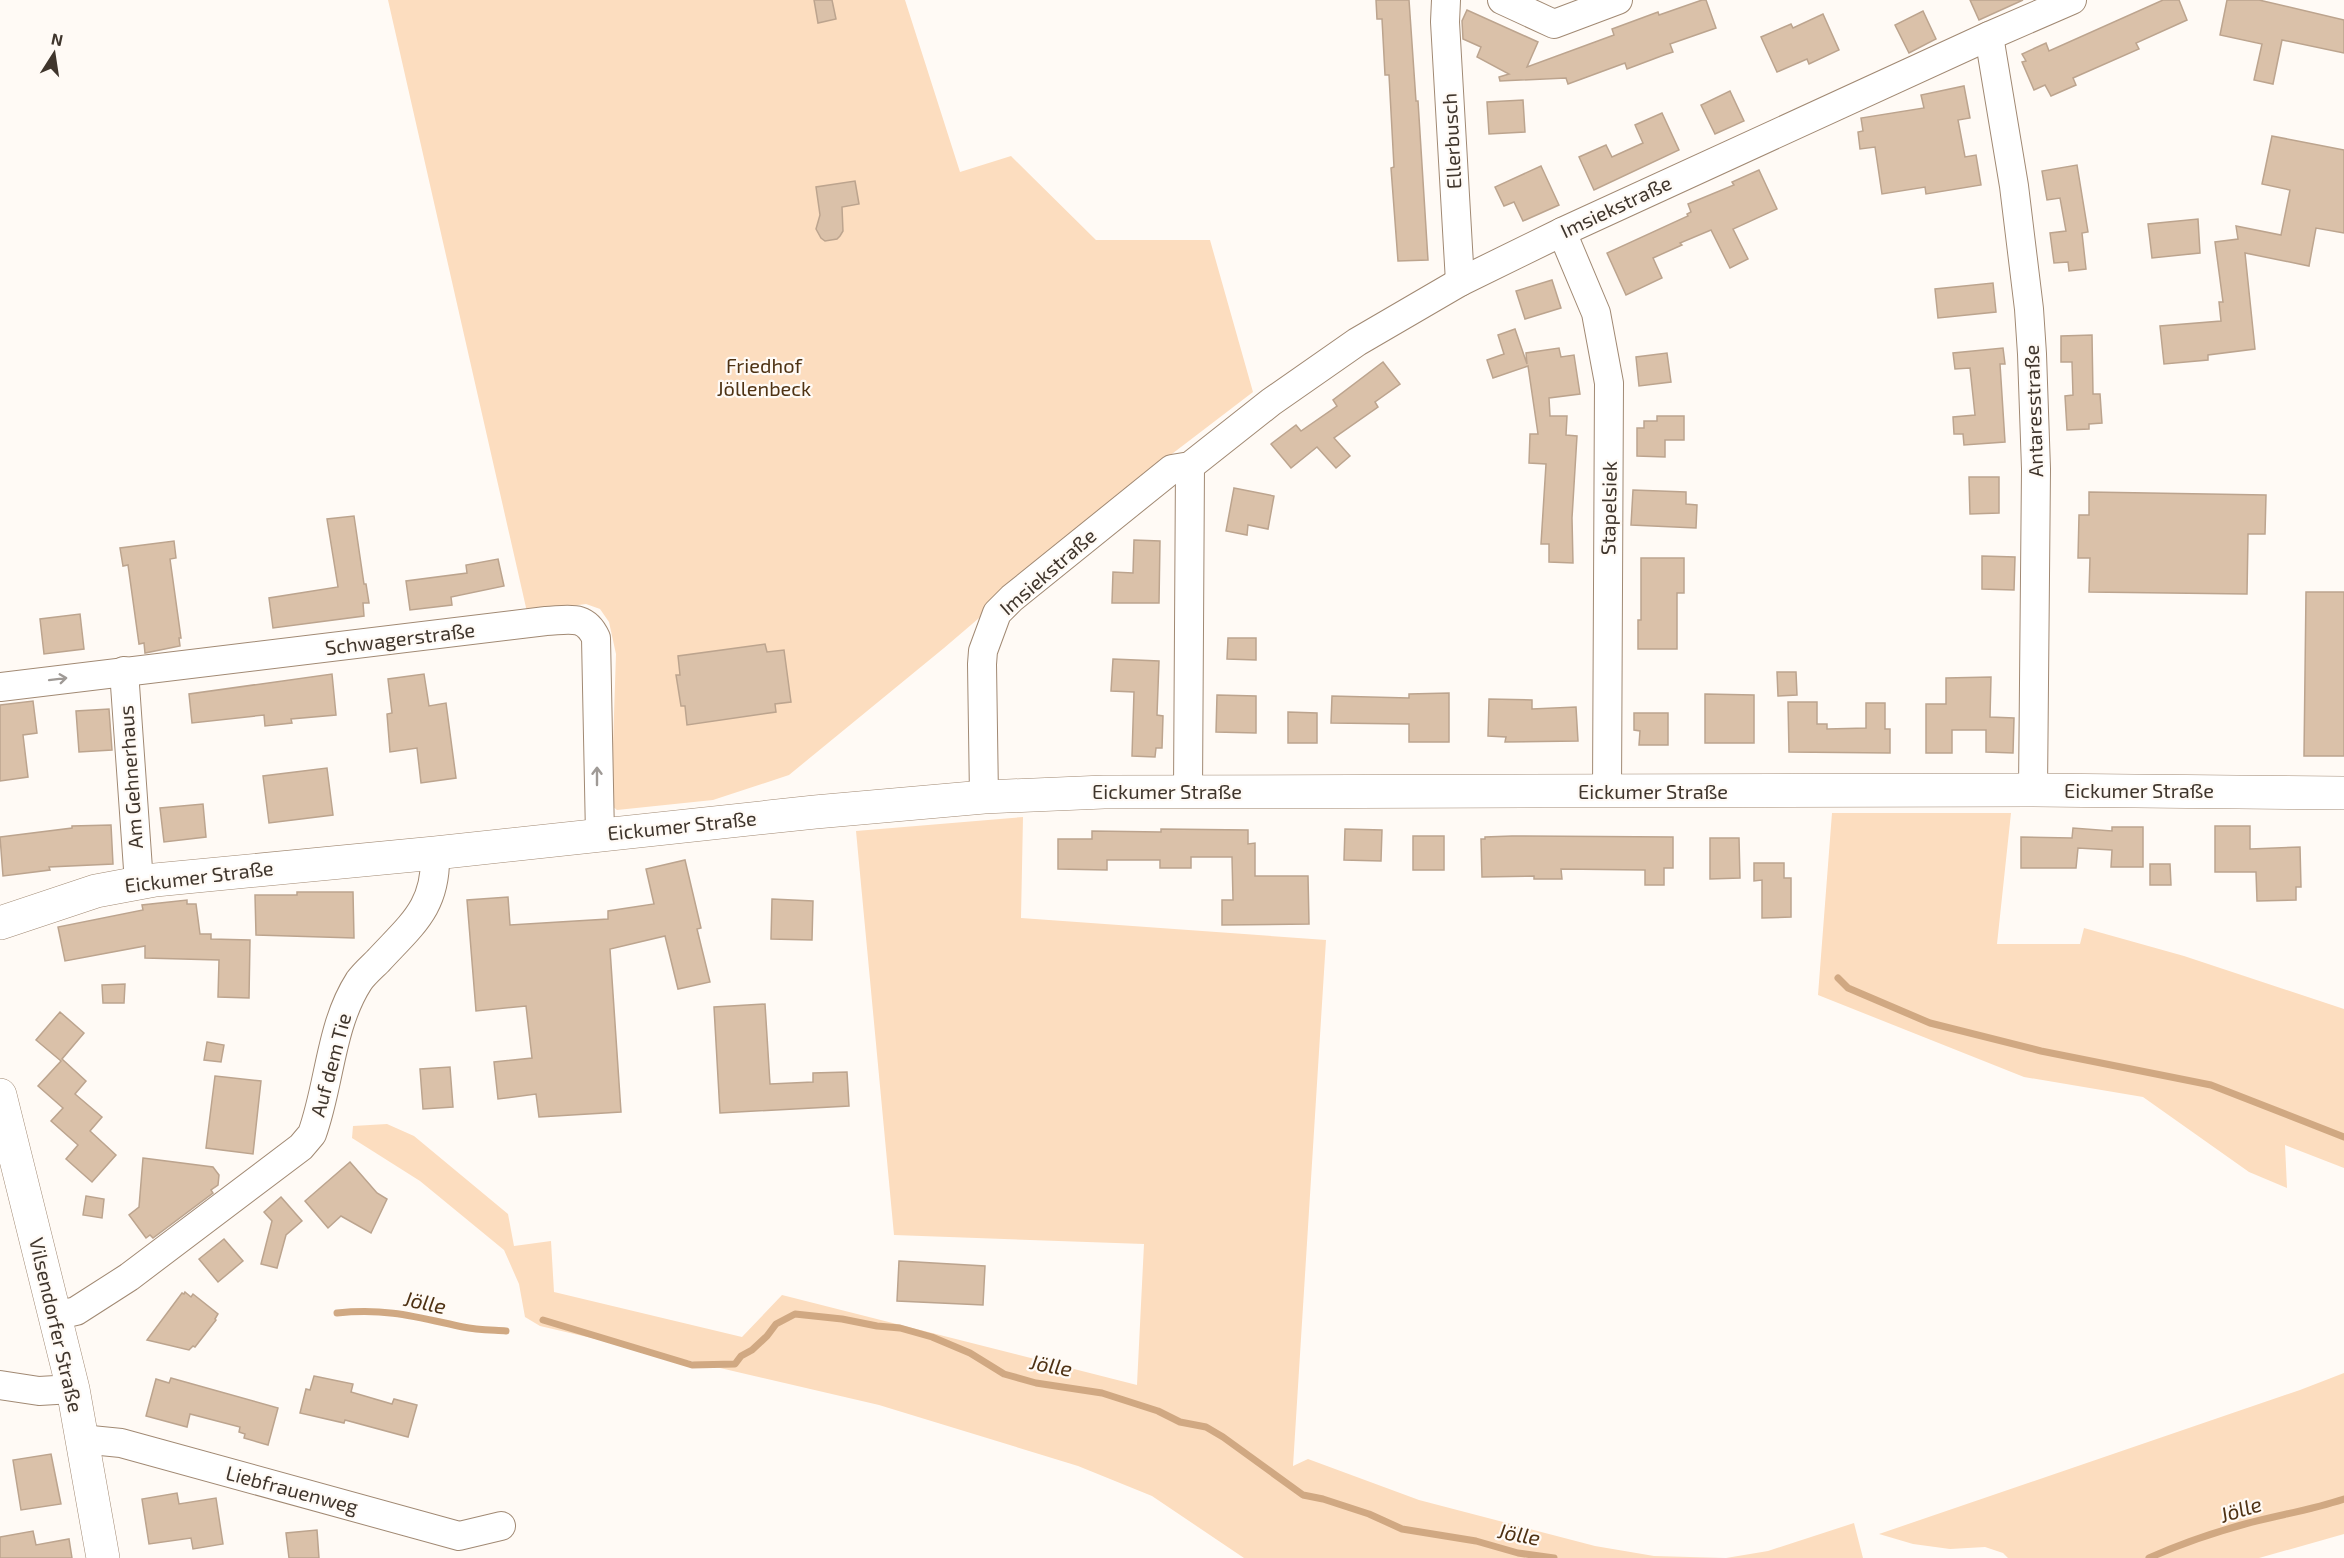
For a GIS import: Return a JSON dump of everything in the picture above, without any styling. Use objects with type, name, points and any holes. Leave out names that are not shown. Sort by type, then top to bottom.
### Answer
[{"type":"main road","name":"Eickumer Straße","points":[[0,923],[96,891],[138,883],[815,812],[984,797],[1188,791],[2032,790],[2344,793]]},
{"type":"main road","name":"Vilsendorfer Straße","points":[[0,1095],[73,1389],[103,1558]]},
{"type":"street","name":"Ellerbusch","points":[[1446,0],[1445,22],[1460,282]]},
{"type":"street","points":[[1502,0],[1554,24],[1618,0]]},
{"type":"street","name":"Imsiekstraße","points":[[984,797],[982,664],[983,651],[998,613],[1012,598],[1172,469],[1190,466],[1271,402],[1357,342],[1460,282],[1562,232],[2072,0]]},
{"type":"street","name":"Antaresstraße","points":[[1989,36],[2014,186],[2029,309],[2033,366],[2036,469],[2032,790]]},
{"type":"street","name":"Stapelsiek","points":[[1562,232],[1596,313],[1609,383],[1607,792]]},
{"type":"street","points":[[1188,791],[1190,466]]},
{"type":"street","name":"Schwagerstraße","points":[[0,687],[546,621],[579,620],[591,626],[596,638],[600,835]]},
{"type":"street","name":"Am Gehnerhaus","points":[[124,671],[138,883]]},
{"type":"street","name":"Auf dem Tie","points":[[55,1316],[76,1311],[129,1276],[301,1147],[312,1134],[343,1013],[360,980],[423,912],[434,882],[435,853]]},
{"type":"street","points":[[0,1385],[39,1391],[73,1389]]},
{"type":"street","name":"Liebfrauenweg","points":[[81,1439],[121,1443],[459,1536],[501,1526]]},
{"type":"green space","name":"Friedhof Jöllenbeck","points":[[388,0],[905,0],[960,172],[1011,156],[1096,240],[1210,240],[1253,392],[1164,460],[944,648],[789,775],[713,800],[617,810],[611,805],[616,654],[609,622],[600,609],[586,604],[527,612]]},
{"type":"green space","points":[[1832,813],[2011,813],[1997,944],[2080,944],[2084,928],[2184,956],[2344,1009],[2344,1168],[2285,1145],[2287,1188],[2249,1172],[2143,1097],[2024,1077],[1818,995]]},
{"type":"green space","points":[[1023,817],[1021,918],[1326,940],[1293,1466],[1308,1459],[1419,1500],[1595,1546],[1654,1556],[1726,1558],[1244,1558],[1152,1496],[1078,1466],[879,1405],[540,1326],[525,1317],[519,1284],[504,1250],[420,1181],[352,1138],[353,1126],[387,1124],[414,1136],[508,1214],[514,1246],[551,1241],[554,1292],[742,1337],[782,1295],[1137,1385],[1144,1244],[894,1235],[856,831]]},
{"type":"green space","points":[[2344,1373],[2344,1534],[2259,1558],[2008,1558],[2003,1553],[1985,1547],[1950,1549],[1913,1544],[1879,1534],[2300,1390]]},
{"type":"green space","points":[[1854,1523],[1863,1558],[1726,1558],[1768,1551]]},
{"type":"building","points":[[814,0],[832,0],[836,19],[818,23]]},
{"type":"building","points":[[1376,0],[1409,0],[1428,260],[1398,261],[1391,168],[1394,167],[1389,75],[1385,75],[1382,19],[1377,19]]},
{"type":"building","points":[[1706,0],[1716,28],[1670,44],[1673,52],[1627,69],[1625,63],[1568,84],[1566,78],[1500,81],[1499,77],[1509,74],[1477,57],[1481,47],[1463,39],[1462,21],[1467,10],[1538,42],[1527,67],[1614,35],[1612,29],[1658,12],[1659,15]]},
{"type":"building","points":[[1970,0],[2023,0],[1979,20]]},
{"type":"building","points":[[2163,0],[2179,0],[2187,20],[2136,43],[2139,49],[2073,78],[2076,85],[2051,96],[2045,85],[2034,90],[2022,62],[2026,61],[2022,54],[2046,43],[2049,51]]},
{"type":"building","points":[[2227,0],[2259,0],[2344,20],[2344,53],[2282,40],[2273,84],[2254,80],[2262,44],[2220,35]]},
{"type":"building","points":[[1923,11],[1936,39],[1909,53],[1895,25]]},
{"type":"building","points":[[1823,14],[1839,50],[1809,64],[1807,59],[1777,72],[1761,37],[1791,24],[1793,28]]},
{"type":"building","points":[[1964,86],[1970,118],[1958,120],[1965,157],[1976,155],[1981,185],[1926,194],[1925,187],[1882,194],[1875,147],[1860,149],[1858,132],[1863,131],[1861,118],[1924,108],[1921,95]]},
{"type":"building","points":[[1730,91],[1744,121],[1715,134],[1701,105]]},
{"type":"building","points":[[1523,100],[1525,132],[1489,134],[1487,102]]},
{"type":"building","points":[[1662,113],[1679,150],[1594,190],[1579,157],[1606,145],[1612,157],[1643,143],[1635,125]]},
{"type":"building","points":[[2272,136],[2344,150],[2344,233],[2316,228],[2309,266],[2245,253],[2255,349],[2208,355],[2208,360],[2164,364],[2160,326],[2221,321],[2219,302],[2223,302],[2215,242],[2238,239],[2236,226],[2281,235],[2290,190],[2262,184]]},
{"type":"building","points":[[2077,165],[2088,232],[2082,233],[2086,269],[2069,271],[2068,262],[2054,263],[2050,233],[2066,231],[2060,198],[2047,200],[2042,171]]},
{"type":"building","points":[[1541,166],[1559,205],[1523,221],[1514,202],[1504,206],[1495,187]]},
{"type":"building","points":[[1759,170],[1777,209],[1733,229],[1748,259],[1730,268],[1711,230],[1653,258],[1662,278],[1626,295],[1607,253],[1688,216],[1687,214],[1691,212],[1688,204],[1734,185],[1732,182]]},
{"type":"building","points":[[855,181],[859,204],[842,207],[843,231],[837,239],[825,241],[816,229],[820,215],[816,187]]},
{"type":"building","points":[[2198,219],[2200,253],[2152,258],[2148,224]]},
{"type":"building","points":[[1552,280],[1561,308],[1525,319],[1516,291]]},
{"type":"building","points":[[1993,283],[1996,312],[1938,318],[1935,289]]},
{"type":"building","points":[[1515,329],[1527,364],[1526,353],[1559,348],[1561,357],[1574,355],[1580,394],[1549,398],[1550,416],[1567,416],[1566,435],[1577,436],[1572,518],[1573,563],[1549,562],[1549,544],[1541,544],[1546,464],[1529,463],[1530,434],[1538,434],[1528,366],[1493,378],[1487,360],[1504,354],[1498,335]]},
{"type":"building","points":[[2092,335],[2093,394],[2100,394],[2102,423],[2089,424],[2089,429],[2067,430],[2065,396],[2073,395],[2072,362],[2061,362],[2061,336]]},
{"type":"building","points":[[2003,348],[2005,364],[2000,364],[2005,442],[1964,445],[1963,434],[1954,434],[1953,417],[1975,415],[1970,368],[1955,369],[1953,353]]},
{"type":"building","points":[[1667,353],[1671,382],[1639,386],[1636,357]]},
{"type":"building","points":[[1383,362],[1400,384],[1375,402],[1378,407],[1334,438],[1350,456],[1336,468],[1317,447],[1291,468],[1271,444],[1296,425],[1301,431],[1337,406],[1333,400]]},
{"type":"building","points":[[1657,416],[1684,416],[1684,440],[1665,440],[1665,457],[1637,456],[1637,428],[1644,428],[1644,421],[1657,421]]},
{"type":"building","points":[[1969,477],[1999,477],[1999,513],[1970,514]]},
{"type":"building","points":[[1234,488],[1274,496],[1268,529],[1248,525],[1247,535],[1226,531]]},
{"type":"building","points":[[1633,490],[1686,492],[1686,504],[1697,505],[1696,528],[1631,525]]},
{"type":"building","points":[[2089,492],[2266,495],[2265,534],[2248,534],[2247,594],[2089,592],[2090,558],[2078,558],[2079,515],[2089,515]]},
{"type":"building","points":[[354,516],[369,603],[363,603],[364,616],[273,628],[269,598],[338,587],[327,519]]},
{"type":"building","points":[[1134,540],[1160,541],[1159,603],[1112,603],[1113,572],[1133,573]]},
{"type":"building","points":[[174,541],[176,558],[170,559],[181,638],[179,638],[180,646],[145,653],[144,643],[139,644],[128,565],[123,566],[120,548]]},
{"type":"building","points":[[1982,556],[2015,557],[2014,590],[1982,589]]},
{"type":"building","points":[[1641,558],[1684,558],[1684,593],[1677,593],[1677,649],[1638,649],[1638,620],[1641,620]]},
{"type":"building","points":[[498,559],[504,586],[451,597],[452,605],[410,610],[406,581],[467,573],[466,565]]},
{"type":"building","points":[[2306,592],[2344,592],[2344,756],[2304,756]]},
{"type":"building","points":[[80,614],[84,649],[44,654],[40,619]]},
{"type":"building","points":[[1228,638],[1256,638],[1256,660],[1227,659]]},
{"type":"building","points":[[765,644],[767,652],[784,650],[791,702],[775,704],[776,712],[687,725],[685,706],[681,706],[676,675],[680,675],[678,656]]},
{"type":"building","points":[[1113,659],[1159,661],[1157,715],[1163,716],[1162,748],[1156,748],[1155,757],[1132,756],[1134,692],[1111,691]]},
{"type":"building","points":[[1777,672],[1796,672],[1797,695],[1778,696]]},
{"type":"building","points":[[332,674],[336,715],[291,719],[292,723],[265,726],[264,715],[192,723],[189,694]]},
{"type":"building","points":[[424,674],[429,706],[446,703],[456,778],[421,783],[417,748],[390,752],[387,714],[392,713],[388,679]]},
{"type":"building","points":[[1991,677],[1990,717],[2014,718],[2013,753],[1986,752],[1986,730],[1952,730],[1952,753],[1926,753],[1926,704],[1946,704],[1946,678]]},
{"type":"building","points":[[1449,693],[1449,742],[1409,742],[1409,724],[1331,723],[1332,696],[1409,698],[1409,694]]},
{"type":"building","points":[[1705,694],[1754,695],[1754,743],[1705,743]]},
{"type":"building","points":[[1217,695],[1256,696],[1256,733],[1216,732]]},
{"type":"building","points":[[1489,699],[1532,700],[1532,709],[1576,707],[1578,741],[1505,742],[1506,737],[1488,736]]},
{"type":"building","points":[[33,701],[37,733],[23,735],[28,777],[0,781],[0,705]]},
{"type":"building","points":[[1788,702],[1817,702],[1817,724],[1827,724],[1827,729],[1866,728],[1866,703],[1885,703],[1885,729],[1890,729],[1890,753],[1789,752]]},
{"type":"building","points":[[109,709],[112,750],[79,752],[76,711]]},
{"type":"building","points":[[1288,712],[1317,713],[1317,743],[1288,743]]},
{"type":"building","points":[[1634,713],[1668,713],[1668,745],[1639,745],[1640,731],[1634,730]]},
{"type":"building","points":[[327,768],[333,815],[269,823],[263,776]]},
{"type":"building","points":[[203,804],[206,837],[164,842],[160,808]]},
{"type":"building","points":[[111,825],[113,864],[49,867],[50,870],[3,876],[0,837],[72,828],[72,826]]},
{"type":"building","points":[[2215,826],[2250,826],[2250,849],[2300,847],[2301,887],[2296,887],[2296,900],[2257,901],[2256,872],[2215,872]]},
{"type":"building","points":[[2112,827],[2143,827],[2143,867],[2111,867],[2112,850],[2078,848],[2076,868],[2021,868],[2021,837],[2072,838],[2073,828],[2112,831]]},
{"type":"building","points":[[1161,829],[1248,830],[1248,844],[1255,843],[1255,876],[1308,876],[1309,924],[1222,925],[1222,900],[1233,900],[1232,857],[1191,857],[1191,868],[1160,868],[1160,860],[1107,860],[1107,870],[1058,869],[1058,839],[1092,839],[1092,831],[1161,832]]},
{"type":"building","points":[[1345,829],[1382,830],[1381,861],[1344,860]]},
{"type":"building","points":[[1413,836],[1444,836],[1444,870],[1413,870]]},
{"type":"building","points":[[1512,836],[1673,837],[1673,868],[1664,868],[1664,885],[1645,885],[1645,870],[1561,869],[1562,879],[1534,879],[1534,876],[1482,877],[1481,839]]},
{"type":"building","points":[[1710,838],[1739,838],[1740,878],[1710,879]]},
{"type":"building","points":[[685,860],[701,928],[697,929],[710,982],[678,989],[665,936],[610,949],[621,1112],[539,1117],[536,1094],[498,1099],[494,1062],[532,1058],[526,1006],[476,1011],[467,900],[508,897],[510,925],[608,919],[608,911],[654,904],[646,869]]},
{"type":"building","points":[[1754,863],[1784,863],[1784,878],[1791,878],[1791,917],[1762,918],[1762,880],[1754,881]]},
{"type":"building","points":[[2150,864],[2170,864],[2171,885],[2150,885]]},
{"type":"building","points":[[297,892],[353,892],[354,938],[256,935],[255,895],[297,895]]},
{"type":"building","points":[[772,899],[813,901],[812,940],[771,939]]},
{"type":"building","points":[[187,900],[187,904],[196,904],[200,934],[211,934],[211,939],[250,940],[249,998],[218,997],[219,960],[145,958],[145,946],[65,961],[58,927],[143,910],[142,905]]},
{"type":"building","points":[[125,984],[124,1003],[103,1003],[102,985]]},
{"type":"building","points":[[765,1004],[770,1084],[813,1082],[813,1073],[847,1072],[849,1106],[720,1113],[714,1007]]},
{"type":"building","points":[[60,1012],[84,1033],[62,1059],[86,1081],[75,1094],[102,1117],[90,1131],[116,1155],[92,1182],[66,1159],[78,1145],[51,1121],[63,1108],[38,1086],[61,1061],[36,1040]]},
{"type":"building","points":[[207,1042],[224,1045],[221,1062],[204,1060]]},
{"type":"building","points":[[450,1067],[453,1107],[423,1109],[420,1069]]},
{"type":"building","points":[[215,1076],[261,1081],[253,1154],[206,1148]]},
{"type":"building","points":[[143,1158],[213,1167],[219,1175],[218,1185],[211,1190],[213,1193],[153,1238],[150,1235],[146,1238],[129,1215],[139,1207]]},
{"type":"building","points":[[350,1162],[377,1193],[387,1199],[371,1233],[341,1216],[328,1228],[305,1201]]},
{"type":"building","points":[[86,1196],[104,1199],[102,1218],[83,1215]]},
{"type":"building","points":[[281,1197],[302,1221],[286,1235],[277,1268],[261,1264],[272,1221],[264,1212]]},
{"type":"building","points":[[224,1239],[243,1261],[218,1282],[199,1259]]},
{"type":"building","points":[[899,1261],[985,1266],[983,1305],[897,1301]]},
{"type":"building","points":[[185,1292],[191,1297],[193,1294],[218,1314],[195,1347],[189,1350],[147,1340],[182,1293]]},
{"type":"building","points":[[314,1376],[353,1384],[351,1392],[392,1404],[394,1399],[417,1405],[408,1437],[345,1420],[344,1423],[300,1413],[306,1389],[310,1390]]},
{"type":"building","points":[[171,1378],[278,1408],[268,1445],[244,1438],[245,1434],[239,1432],[240,1427],[190,1414],[187,1427],[146,1416],[156,1379],[169,1383]]},
{"type":"building","points":[[51,1454],[61,1504],[21,1510],[13,1460]]},
{"type":"building","points":[[177,1493],[179,1504],[216,1498],[223,1544],[193,1549],[191,1538],[149,1544],[142,1499]]},
{"type":"building","points":[[317,1530],[319,1558],[289,1558],[286,1533]]},
{"type":"building","points":[[33,1531],[36,1545],[69,1539],[72,1558],[0,1558],[0,1537]]},
{"type":"waterway","points":[[1838,978],[1848,988],[1930,1023],[2041,1051],[2211,1085],[2344,1137]]},
{"type":"waterway","name":"Jölle","points":[[337,1313],[387,1313],[468,1328],[506,1331]]},
{"type":"waterway","name":"Jölle","points":[[543,1320],[692,1365],[735,1364],[741,1356],[752,1350],[767,1336],[776,1324],[795,1314],[900,1328],[932,1337],[970,1353],[1004,1374],[1036,1383],[1102,1393],[1158,1411],[1180,1422],[1206,1427],[1303,1495],[1369,1514],[1402,1529],[1476,1541],[1518,1553],[1554,1558]]},
{"type":"waterway","name":"Jölle","points":[[2149,1558],[2220,1531],[2344,1499]]}]
